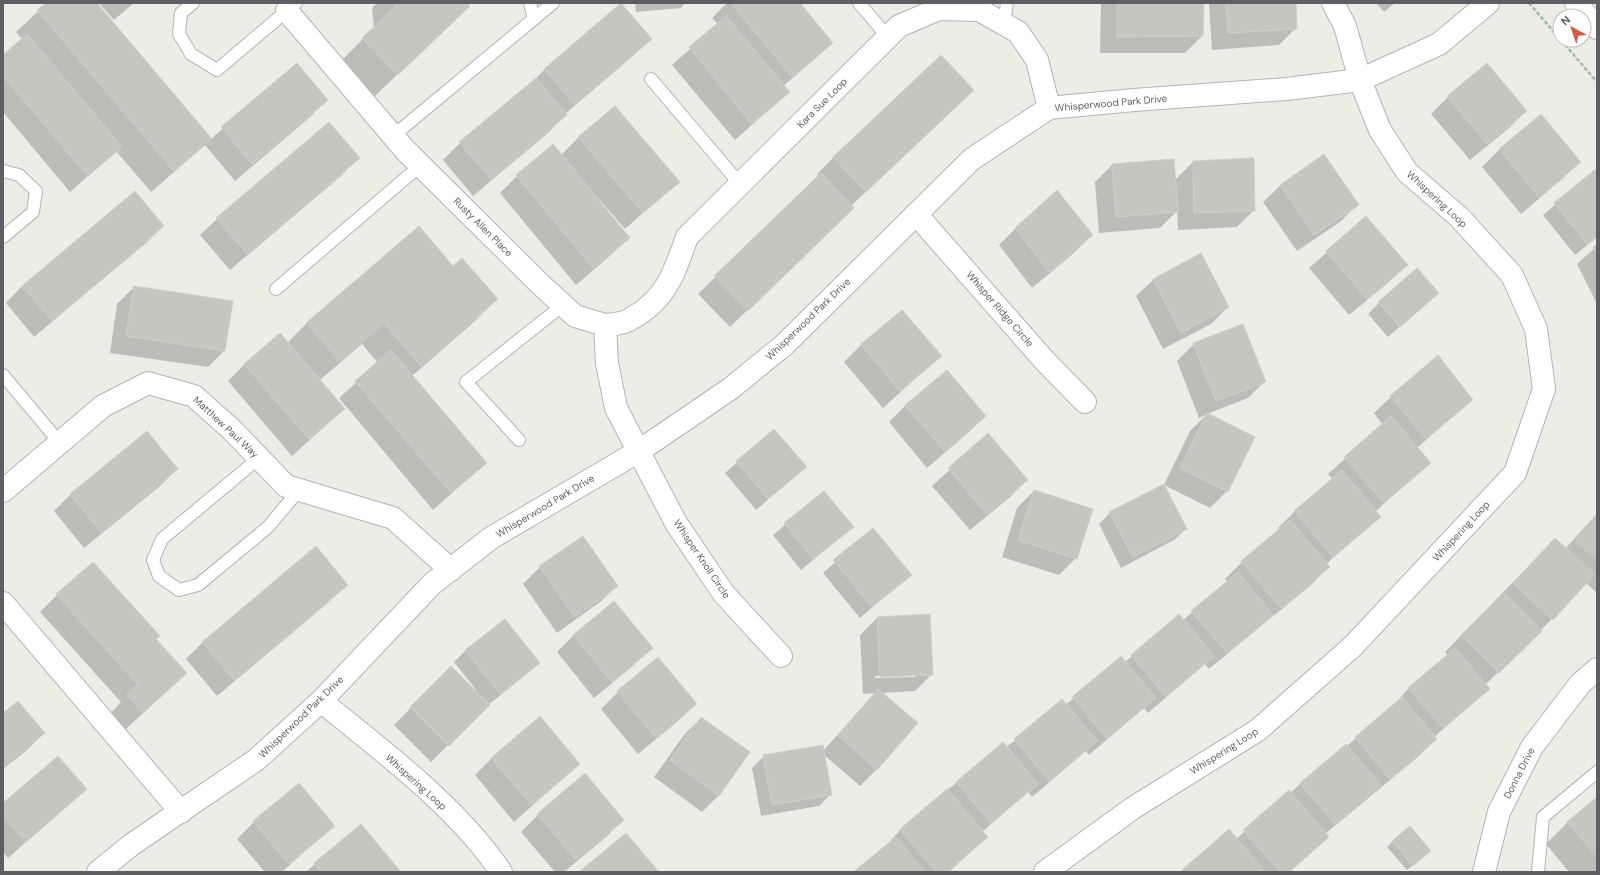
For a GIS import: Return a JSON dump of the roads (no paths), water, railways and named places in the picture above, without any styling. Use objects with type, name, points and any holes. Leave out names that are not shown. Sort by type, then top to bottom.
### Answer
[{"type":"street","name":"Whispering Loop","points":[[1045,872],[1133,808],[1258,730],[1353,646],[1515,473],[1544,389],[1536,330],[1512,275],[1459,217],[1407,172],[1380,130],[1360,80],[1345,26],[1333,3]]},
{"type":"street","name":"Whisperwood Park Drive","points":[[98,872],[131,846],[256,760],[321,701],[432,584],[491,538],[639,451],[730,389],[784,345],[972,159],[1049,108],[1134,100],[1287,89],[1360,80],[1439,44],[1488,3]]},
{"type":"street","points":[[1576,3],[1597,28]]},
{"type":"street","name":"Rusty Allen Place","points":[[292,7],[393,136],[421,165],[575,316],[605,325]]},
{"type":"street","name":"Kara Sue Loop","points":[[605,325],[628,321],[661,296],[675,272],[687,237],[899,26],[938,10],[979,10],[1018,32],[1037,60],[1049,108]]},
{"type":"street","name":"Whisper Ridge Circle","points":[[916,214],[1044,360],[1085,402]]},
{"type":"street","points":[[605,325],[607,363],[616,408],[639,451]]},
{"type":"street","name":"Matthew Paul Way","points":[[3,491],[103,406],[148,383],[194,396],[231,429],[286,486],[393,518],[451,570]]},
{"type":"street","name":"Whisper Knoll Circle","points":[[639,451],[676,523],[724,594],[781,656]]},
{"type":"street","points":[[3,603],[180,812]]},
{"type":"street","name":"Donna Drive","points":[[1484,872],[1499,812],[1532,747],[1580,684],[1597,669]]},
{"type":"street","name":"Whispering Loop","points":[[321,701],[418,781],[484,848],[501,872]]},
{"type":"lane","points":[[193,3],[181,13],[179,34],[191,54],[217,70],[292,7]]},
{"type":"lane","points":[[530,3],[534,19]]},
{"type":"lane","points":[[393,136],[553,3]]},
{"type":"lane","points":[[859,3],[888,37]]},
{"type":"lane","points":[[1004,24],[1007,3]]},
{"type":"lane","points":[[651,79],[740,184]]},
{"type":"lane","points":[[276,289],[421,165]]},
{"type":"lane","points":[[3,171],[19,174],[36,191],[33,212],[3,237]]},
{"type":"lane","points":[[519,440],[466,382],[563,305]]},
{"type":"lane","points":[[3,375],[60,443]]},
{"type":"lane","points":[[259,458],[162,539],[153,560],[159,576],[179,590],[198,585],[268,527],[299,490]]},
{"type":"lane","points":[[1538,872],[1543,817],[1597,772]]}]
